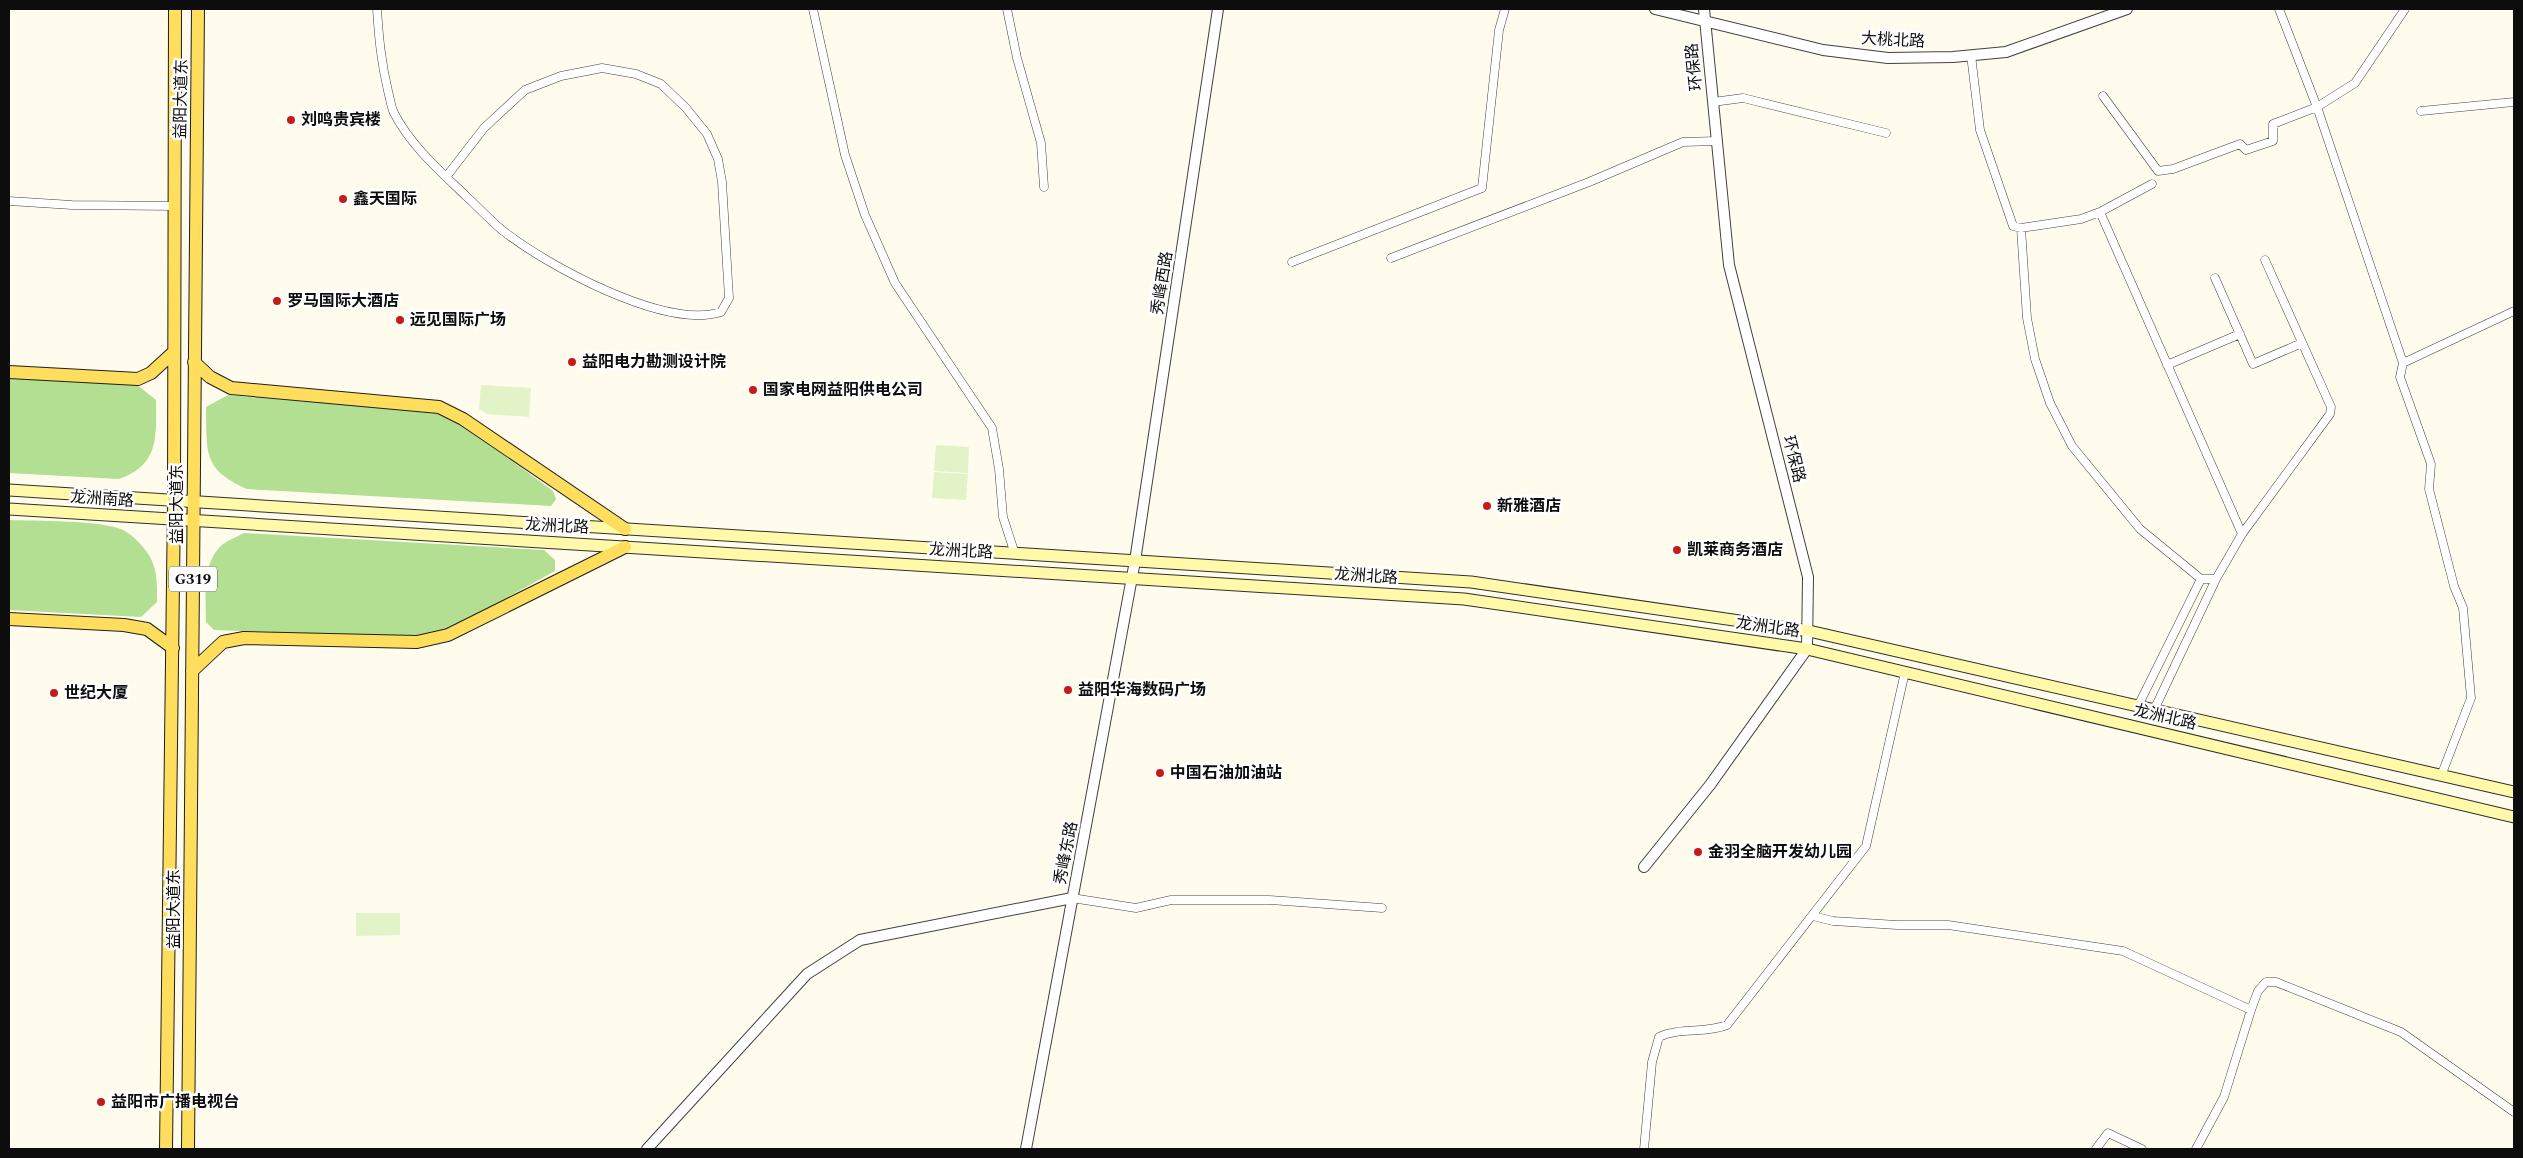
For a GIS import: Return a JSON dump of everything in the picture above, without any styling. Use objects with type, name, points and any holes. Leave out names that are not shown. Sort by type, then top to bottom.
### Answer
[{"type":"main road","name":"G319","points":[[166,1149],[173,648],[175,9]]},
{"type":"main road","name":"益阳大道东","points":[[188,1149],[194,521],[192,502],[198,9]]},
{"type":"main road","points":[[9,372],[138,379],[151,372],[174,352]]},
{"type":"main road","points":[[194,362],[210,377],[231,388],[439,407],[463,418],[625,528]]},
{"type":"main road","name":"龙洲南路","points":[[9,490],[192,502]]},
{"type":"main road","name":"龙洲北路","points":[[192,502],[1471,582],[1809,631],[2514,792]]},
{"type":"main road","name":"龙洲南路","points":[[9,509],[194,521]]},
{"type":"main road","name":"龙洲北路","points":[[194,521],[1132,577],[1464,599],[1807,649],[2514,817]]},
{"type":"main road","points":[[192,672],[223,642],[244,638],[417,642],[448,635],[625,546]]},
{"type":"main road","points":[[9,619],[124,625],[147,629],[173,648]]},
{"type":"street","points":[[377,9],[379,57],[394,112],[422,154],[446,177],[503,230],[588,283],[640,304],[679,313],[707,316],[720,312],[729,298],[722,182],[718,159],[708,134],[686,108],[660,84],[636,74],[602,68],[561,76],[525,90],[484,128],[446,177]]},
{"type":"street","points":[[813,9],[845,155],[865,215],[895,283],[992,428],[999,469],[1003,517],[1015,554]]},
{"type":"street","points":[[1007,9],[1017,58],[1041,143],[1044,187]]},
{"type":"street","name":"秀峰西路","points":[[1135,562],[1218,9]]},
{"type":"street","points":[[1292,262],[1482,188],[1499,30],[1505,9]]},
{"type":"street","name":"大桃北路","points":[[1655,9],[1823,50],[1888,58],[2006,52],[2127,9]]},
{"type":"street","name":"环保路","points":[[1644,867],[1710,786],[1807,649],[1809,631],[1808,577],[1729,265],[1704,9]]},
{"type":"street","points":[[2279,9],[2317,107],[2403,363],[2400,377],[2431,464],[2429,489],[2454,586],[2463,608],[2471,698],[2441,776]]},
{"type":"street","points":[[2104,96],[2158,172],[2173,169],[2240,144],[2246,150],[2273,141],[2272,124],[2317,107],[2355,83],[2401,11]]},
{"type":"street","points":[[1971,55],[1980,130],[2013,226],[2021,228],[2081,219],[2100,212],[2152,184]]},
{"type":"street","points":[[1713,102],[1743,98],[1886,134]]},
{"type":"street","points":[[2421,111],[2514,102]]},
{"type":"street","points":[[1391,258],[1589,182],[1683,142],[1716,141]]},
{"type":"street","points":[[9,201],[72,205],[174,206]]},
{"type":"street","points":[[2100,212],[2242,534]]},
{"type":"street","points":[[2021,228],[2027,318],[2035,359],[2050,403],[2080,458],[2140,529],[2201,578],[2216,579]]},
{"type":"street","points":[[2154,710],[2216,579],[2242,534],[2330,414],[2331,407],[2265,260]]},
{"type":"street","points":[[2215,278],[2253,364],[2302,343]]},
{"type":"street","points":[[2403,363],[2514,311]]},
{"type":"street","points":[[2167,365],[2240,334]]},
{"type":"street","name":"秀峰东路","points":[[1026,1149],[1135,562]]},
{"type":"street","points":[[2138,706],[2201,578]]},
{"type":"street","points":[[1644,1149],[1652,1062],[1659,1037],[1667,1033],[1714,1030],[1726,1026],[1866,846],[1906,672]]},
{"type":"street","points":[[647,1149],[807,974],[860,940],[1072,898],[1136,908],[1171,900],[1269,900],[1382,908]]},
{"type":"street","points":[[1812,916],[1833,921],[1897,925],[1948,924],[2123,951],[2251,1010]]},
{"type":"street","points":[[2196,1149],[2224,1097],[2251,1010],[2258,992],[2266,982],[2276,982],[2401,1032],[2514,1112]]},
{"type":"street","points":[[2096,1149],[2108,1133],[2142,1149]]},
{"type":"green space","points":[[9,378],[136,384],[156,400],[155,437],[149,457],[142,466],[119,479],[9,473]]},
{"type":"green space","points":[[481,385],[531,388],[529,417],[487,414],[479,409]]},
{"type":"green space","points":[[228,395],[440,413],[465,426],[553,491],[556,499],[551,506],[247,489],[232,482],[222,474],[210,457],[206,436],[206,407]]},
{"type":"green space","points":[[936,445],[969,447],[968,473],[934,471]]},
{"type":"green space","points":[[934,472],[968,474],[966,500],[932,498]]},
{"type":"green space","points":[[9,520],[100,524],[123,530],[142,546],[153,562],[157,602],[141,617],[9,610]]},
{"type":"green space","points":[[244,533],[544,550],[555,560],[555,571],[445,632],[420,637],[214,630],[206,622],[206,580],[208,570],[216,552],[223,544]]},
{"type":"green space","points":[[356,913],[400,913],[400,935],[356,936]]},
{"type":"place","name":"刘鸣贵宾楼","points":[[291,120]]},
{"type":"place","name":"鑫天国际","points":[[343,199]]},
{"type":"place","name":"罗马国际大酒店","points":[[277,301]]},
{"type":"place","name":"远见国际广场","points":[[400,320]]},
{"type":"place","name":"益阳电力勘测设计院","points":[[572,362]]},
{"type":"place","name":"国家电网益阳供电公司","points":[[753,390]]},
{"type":"place","name":"新雅酒店","points":[[1487,506]]},
{"type":"place","name":"凯莱商务酒店","points":[[1677,550]]},
{"type":"place","name":"益阳华海数码广场","points":[[1068,690]]},
{"type":"place","name":"世纪大厦","points":[[54,693]]},
{"type":"place","name":"中国石油加油站","points":[[1160,773]]},
{"type":"place","name":"金羽全脑开发幼儿园","points":[[1698,852]]},
{"type":"place","name":"益阳市广播电视台","points":[[101,1102]]}]
